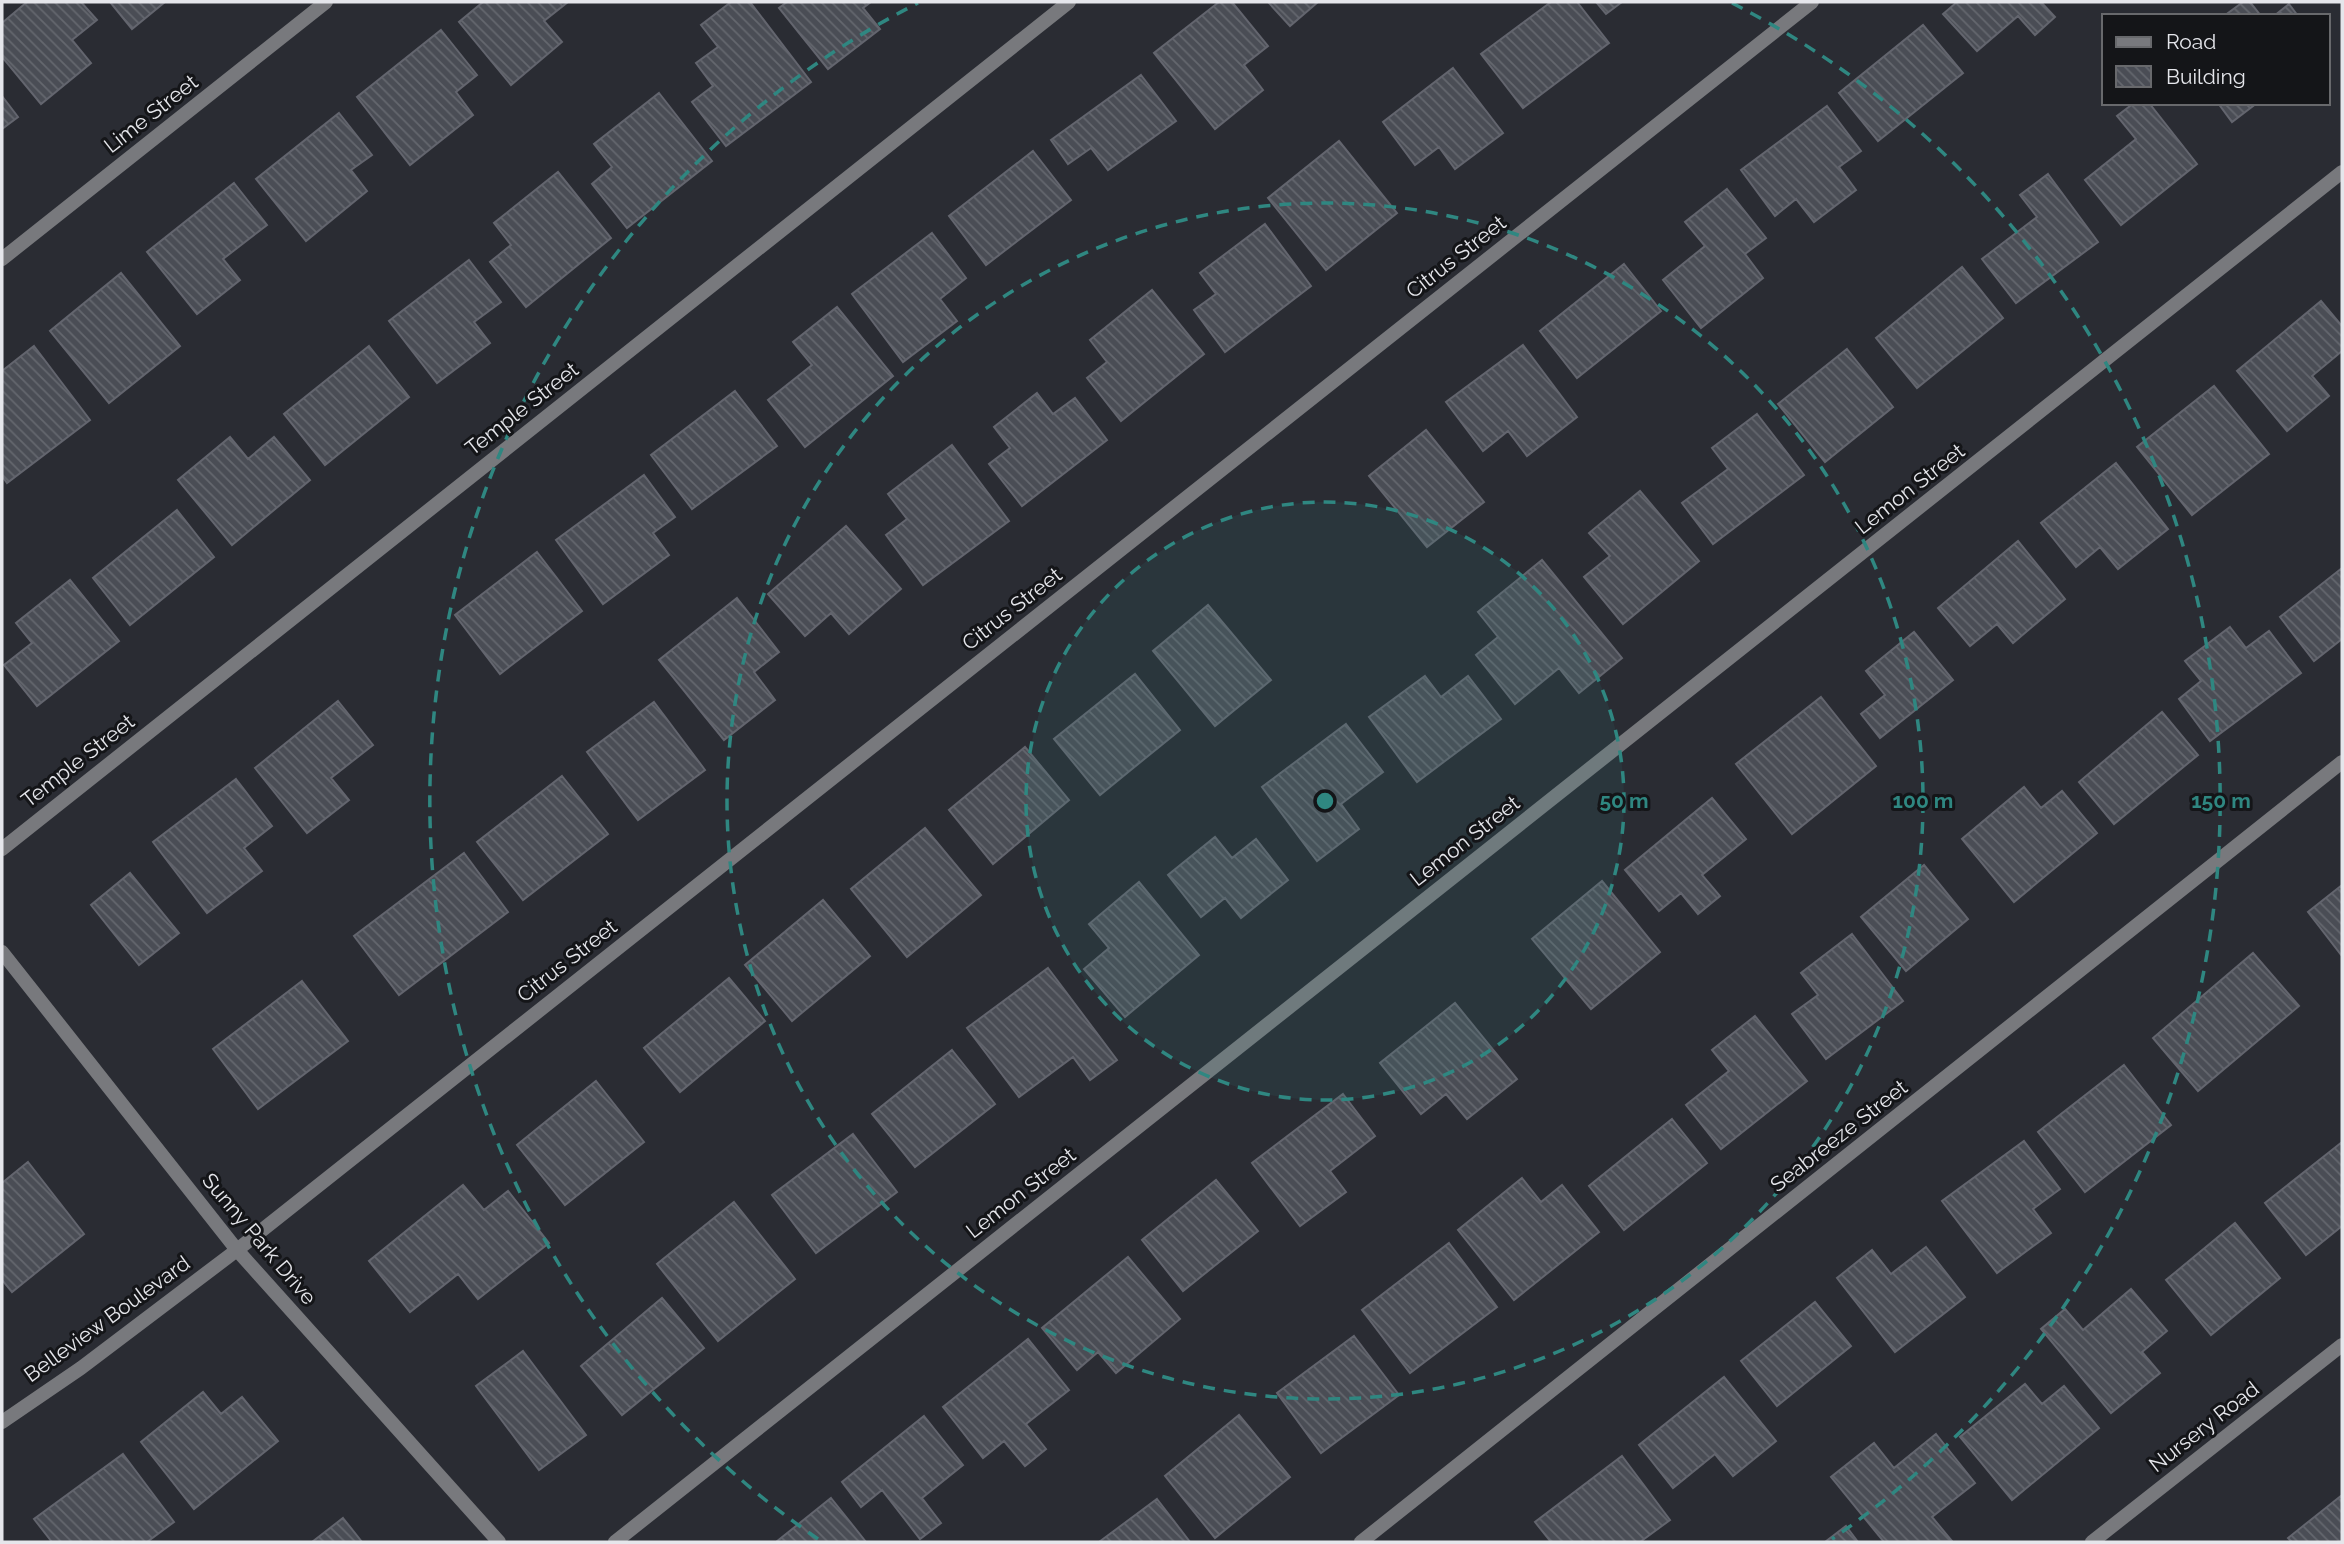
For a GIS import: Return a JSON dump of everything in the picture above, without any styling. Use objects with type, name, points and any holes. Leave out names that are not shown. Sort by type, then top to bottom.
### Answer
[{"type":"street","name":"Lime Street","points":[[2,259],[326,2]]},
{"type":"street","name":"Temple Street","points":[[2,849],[1069,2]]},
{"type":"street","name":"Citrus Street","points":[[237,1250],[1812,2]]},
{"type":"street","name":"Lemon Street","points":[[615,1542],[2342,172]]},
{"type":"street","name":"Seabreeze Street","points":[[1361,1542],[2342,762]]},
{"type":"street","name":"Sunny Park Drive","points":[[2,952],[237,1250],[499,1542]]},
{"type":"street","name":"Belleview Boulevard","points":[[2,1422],[80,1368],[237,1250]]},
{"type":"street","name":"Nursery Road","points":[[2092,1542],[2342,1345]]},
{"type":"building","points":[[27,2],[81,2],[97,20],[72,40],[91,63],[41,104],[2,57],[2,23]]},
{"type":"building","points":[[110,2],[165,2],[132,29]]},
{"type":"building","points":[[483,2],[568,2],[544,21],[562,42],[511,85],[459,22]]},
{"type":"building","points":[[731,2],[750,2],[811,82],[726,146],[692,102],[713,86],[696,63],[718,47],[701,25]]},
{"type":"building","points":[[787,2],[871,2],[863,8],[880,29],[828,69],[779,8]]},
{"type":"building","points":[[1219,2],[1232,2],[1268,46],[1244,65],[1263,90],[1215,129],[1154,53]]},
{"type":"building","points":[[1268,2],[1318,2],[1290,26]]},
{"type":"building","points":[[1551,2],[1577,2],[1609,43],[1523,108],[1481,54]]},
{"type":"building","points":[[1596,2],[1622,2],[1606,14]]},
{"type":"building","points":[[1957,2],[2041,2],[2055,17],[2035,35],[2018,16],[1977,51],[1943,14]]},
{"type":"building","points":[[2243,2],[2250,2],[2259,14],[2227,14]]},
{"type":"building","points":[[2289,4],[2296,14],[2276,14]]},
{"type":"building","points":[[1923,25],[1963,73],[1878,141],[1839,93]]},
{"type":"building","points":[[441,30],[477,75],[456,92],[473,115],[410,165],[357,97]]},
{"type":"building","points":[[1453,68],[1503,133],[1455,169],[1439,147],[1415,165],[1383,122]]},
{"type":"building","points":[[1141,75],[1176,121],[1108,170],[1091,148],[1068,164],[1051,140]]},
{"type":"building","points":[[659,93],[712,161],[627,228],[592,184],[612,167],[594,144]]},
{"type":"building","points":[[2,96],[18,117],[2,129]]},
{"type":"building","points":[[2131,105],[2151,105],[2197,164],[2121,225],[2085,180],[2136,139],[2117,116]]},
{"type":"building","points":[[2219,105],[2254,105],[2232,122]]},
{"type":"building","points":[[1827,106],[1861,151],[1839,167],[1856,190],[1814,222],[1796,199],[1775,216],[1741,170]]},
{"type":"building","points":[[339,113],[372,155],[351,170],[367,191],[306,241],[256,179]]},
{"type":"building","points":[[1339,141],[1397,213],[1326,270],[1268,198]]},
{"type":"building","points":[[1033,151],[1071,200],[986,265],[949,216]]},
{"type":"building","points":[[558,172],[611,238],[526,307],[490,262],[511,245],[494,223]]},
{"type":"building","points":[[2048,174],[2098,242],[2016,303],[1982,259],[2037,217],[2020,195]]},
{"type":"building","points":[[234,183],[267,225],[223,259],[240,280],[197,314],[147,252]]},
{"type":"building","points":[[1727,189],[1766,238],[1745,254],[1763,278],[1701,328],[1663,280],[1705,246],[1685,222]]},
{"type":"building","points":[[1265,224],[1311,286],[1225,352],[1194,310],[1216,294],[1200,273]]},
{"type":"building","points":[[932,233],[966,278],[940,299],[957,321],[903,362],[852,294]]},
{"type":"building","points":[[469,260],[501,302],[474,322],[490,343],[437,383],[389,321]]},
{"type":"building","points":[[1624,264],[1661,311],[1577,378],[1540,331]]},
{"type":"building","points":[[1962,267],[2003,318],[1917,388],[1876,338]]},
{"type":"building","points":[[121,273],[180,346],[109,403],[50,331]]},
{"type":"building","points":[[1152,290],[1204,354],[1121,421],[1087,378],[1107,362],[1090,340]]},
{"type":"building","points":[[2321,301],[2342,326],[2342,351],[2312,376],[2329,396],[2287,431],[2237,371]]},
{"type":"building","points":[[837,307],[893,376],[805,447],[768,400],[812,365],[793,342]]},
{"type":"building","points":[[1523,345],[1577,417],[1527,456],[1508,431],[1483,451],[1446,402]]},
{"type":"building","points":[[34,346],[90,420],[7,483],[2,476],[2,371]]},
{"type":"building","points":[[369,346],[409,397],[325,465],[284,414]]},
{"type":"building","points":[[1847,349],[1893,407],[1825,462],[1778,404]]},
{"type":"building","points":[[2214,386],[2269,454],[2192,515],[2137,447]]},
{"type":"building","points":[[735,391],[777,446],[692,509],[651,455]]},
{"type":"building","points":[[1037,393],[1053,414],[1075,398],[1107,440],[1022,506],[989,464],[1010,448],[994,427]]},
{"type":"building","points":[[1757,414],[1804,475],[1713,544],[1682,503],[1728,469],[1712,448]]},
{"type":"building","points":[[1426,430],[1484,502],[1427,547],[1369,476]]},
{"type":"building","points":[[230,437],[248,459],[274,437],[310,480],[232,545],[178,480]]},
{"type":"building","points":[[952,445],[1009,521],[923,585],[886,535],[907,519],[888,494]]},
{"type":"building","points":[[2116,463],[2168,529],[2118,569],[2100,547],[2076,567],[2041,523]]},
{"type":"building","points":[[644,475],[675,517],[653,533],[669,555],[603,604],[556,540]]},
{"type":"building","points":[[1640,491],[1699,561],[1623,624],[1584,577],[1610,556],[1589,533]]},
{"type":"building","points":[[177,510],[214,557],[130,625],[93,578]]},
{"type":"building","points":[[846,526],[901,589],[849,634],[831,613],[805,636],[768,594]]},
{"type":"building","points":[[2018,541],[2065,599],[2013,643],[1997,624],[1970,646],[1938,608]]},
{"type":"building","points":[[537,552],[582,611],[500,674],[455,615]]},
{"type":"building","points":[[1542,560],[1622,658],[1579,693],[1559,668],[1515,704],[1476,655],[1498,637],[1478,612]]},
{"type":"building","points":[[2342,568],[2342,639],[2314,661],[2280,617]]},
{"type":"building","points":[[70,580],[119,641],[37,706],[4,665],[32,643],[16,623]]},
{"type":"building","points":[[737,598],[779,652],[754,672],[775,700],[724,740],[659,660]]},
{"type":"building","points":[[1208,605],[1271,680],[1215,726],[1153,651]]},
{"type":"building","points":[[2230,627],[2246,648],[2269,631],[2301,673],[2210,741],[2179,699],[2201,681],[2185,661]]},
{"type":"building","points":[[1914,632],[1953,680],[1880,738],[1861,714],[1885,695],[1866,671]]},
{"type":"building","points":[[1135,674],[1180,730],[1100,795],[1054,739]]},
{"type":"building","points":[[1425,676],[1441,697],[1468,676],[1501,719],[1417,782],[1369,717]]},
{"type":"building","points":[[1821,697],[1876,766],[1792,834],[1736,764]]},
{"type":"building","points":[[338,701],[373,745],[331,778],[349,800],[307,833],[255,768]]},
{"type":"building","points":[[654,702],[705,770],[638,820],[587,752]]},
{"type":"building","points":[[2162,712],[2198,755],[2114,824],[2079,782]]},
{"type":"building","points":[[1346,724],[1383,772],[1341,804],[1359,829],[1317,861],[1262,787]]},
{"type":"building","points":[[1025,747],[1069,800],[993,864],[949,810]]},
{"type":"building","points":[[562,776],[608,834],[523,900],[477,842]]},
{"type":"building","points":[[236,779],[272,826],[244,848],[262,871],[207,913],[153,842]]},
{"type":"building","points":[[2024,787],[2041,808],[2062,791],[2097,833],[2014,902],[1962,839]]},
{"type":"building","points":[[1712,798],[1746,839],[1702,875],[1720,896],[1698,914],[1681,893],[1659,911],[1625,870]]},
{"type":"building","points":[[925,828],[981,895],[907,957],[851,889]]},
{"type":"building","points":[[1215,837],[1232,858],[1256,839],[1288,880],[1241,918],[1225,898],[1201,917],[1168,875]]},
{"type":"building","points":[[464,853],[508,912],[399,995],[354,936]]},
{"type":"building","points":[[1924,865],[1968,919],[1906,971],[1861,917]]},
{"type":"building","points":[[130,873],[179,933],[139,965],[91,905]]},
{"type":"building","points":[[1602,881],[1660,952],[1591,1009],[1532,939]]},
{"type":"building","points":[[1139,882],[1199,955],[1125,1017],[1084,969],[1109,948],[1089,924]]},
{"type":"building","points":[[2342,885],[2342,956],[2308,912]]},
{"type":"building","points":[[823,900],[870,956],[792,1021],[745,965]]},
{"type":"building","points":[[1852,934],[1903,1001],[1826,1059],[1792,1014],[1818,995],[1801,973]]},
{"type":"building","points":[[2253,953],[2299,1006],[2198,1091],[2153,1038]]},
{"type":"building","points":[[1048,968],[1117,1060],[1090,1080],[1073,1057],[1019,1097],[967,1028]]},
{"type":"building","points":[[729,978],[765,1021],[680,1092],[644,1048]]},
{"type":"building","points":[[302,981],[348,1041],[258,1109],[213,1049]]},
{"type":"building","points":[[1455,1003],[1517,1079],[1467,1119],[1446,1094],[1421,1114],[1380,1063]]},
{"type":"building","points":[[1755,1016],[1807,1081],[1721,1149],[1686,1105],[1729,1071],[1712,1050]]},
{"type":"building","points":[[952,1050],[995,1104],[915,1167],[872,1114]]},
{"type":"building","points":[[2124,1065],[2171,1125],[2085,1192],[2038,1132]]},
{"type":"building","points":[[596,1081],[644,1142],[565,1205],[517,1145]]},
{"type":"building","points":[[1343,1094],[1375,1136],[1330,1171],[1346,1192],[1300,1226],[1252,1163]]},
{"type":"building","points":[[1672,1119],[1707,1163],[1624,1230],[1589,1186]]},
{"type":"building","points":[[853,1134],[897,1192],[816,1253],[772,1195]]},
{"type":"building","points":[[2024,1141],[2060,1189],[2033,1209],[2051,1233],[1997,1273],[1942,1201]]},
{"type":"building","points":[[2342,1142],[2342,1226],[2306,1255],[2265,1203]]},
{"type":"building","points":[[28,1162],[84,1234],[12,1292],[2,1280],[2,1183]]},
{"type":"building","points":[[1522,1178],[1541,1202],[1562,1185],[1599,1232],[1514,1300],[1458,1230]]},
{"type":"building","points":[[1216,1180],[1258,1231],[1183,1291],[1142,1240]]},
{"type":"building","points":[[463,1185],[484,1210],[508,1191],[549,1243],[478,1299],[458,1274],[410,1312],[369,1261]]},
{"type":"building","points":[[734,1202],[795,1279],[718,1341],[657,1264]]},
{"type":"building","points":[[2235,1223],[2280,1278],[2211,1335],[2166,1280]]},
{"type":"building","points":[[1449,1243],[1497,1307],[1410,1373],[1362,1310]]},
{"type":"building","points":[[1926,1247],[1965,1297],[1895,1352],[1837,1278],[1872,1250],[1891,1274]]},
{"type":"building","points":[[1128,1257],[1180,1319],[1116,1373],[1098,1352],[1077,1370],[1042,1328]]},
{"type":"building","points":[[2131,1289],[2167,1331],[2142,1352],[2160,1373],[2111,1413],[2041,1329],[2065,1309],[2083,1330]]},
{"type":"building","points":[[662,1298],[704,1348],[622,1415],[581,1366]]},
{"type":"building","points":[[1815,1302],[1851,1346],[1777,1406],[1741,1361]]},
{"type":"building","points":[[1354,1336],[1399,1395],[1321,1453],[1277,1393]]},
{"type":"building","points":[[1028,1339],[1069,1390],[1026,1424],[1046,1449],[1025,1466],[1004,1441],[983,1458],[943,1407]]},
{"type":"building","points":[[523,1351],[586,1435],[539,1470],[476,1386]]},
{"type":"building","points":[[1724,1377],[1776,1441],[1733,1476],[1715,1454],[1673,1488],[1639,1445]]},
{"type":"building","points":[[2025,1384],[2042,1404],[2064,1386],[2099,1428],[2012,1500],[1960,1437]]},
{"type":"building","points":[[203,1392],[221,1414],[242,1397],[278,1441],[194,1509],[141,1442]]},
{"type":"building","points":[[1239,1415],[1290,1477],[1215,1538],[1165,1476]]},
{"type":"building","points":[[924,1416],[963,1465],[922,1498],[941,1523],[920,1539],[882,1490],[861,1507],[842,1482]]},
{"type":"building","points":[[1936,1434],[1975,1483],[1932,1517],[1952,1541],[1884,1542],[1831,1477],[1874,1443],[1894,1468]]},
{"type":"building","points":[[123,1454],[174,1522],[147,1542],[52,1542],[34,1519]]},
{"type":"building","points":[[1622,1456],[1670,1520],[1640,1542],[1551,1542],[1535,1522]]},
{"type":"building","points":[[2342,1495],[2342,1542],[2292,1542],[2288,1538]]},
{"type":"building","points":[[831,1498],[866,1542],[776,1542]]},
{"type":"building","points":[[1157,1499],[1190,1542],[1099,1542]]},
{"type":"building","points":[[343,1518],[362,1542],[312,1542]]},
{"type":"building","points":[[1846,1526],[1858,1542],[1825,1542]]}]
